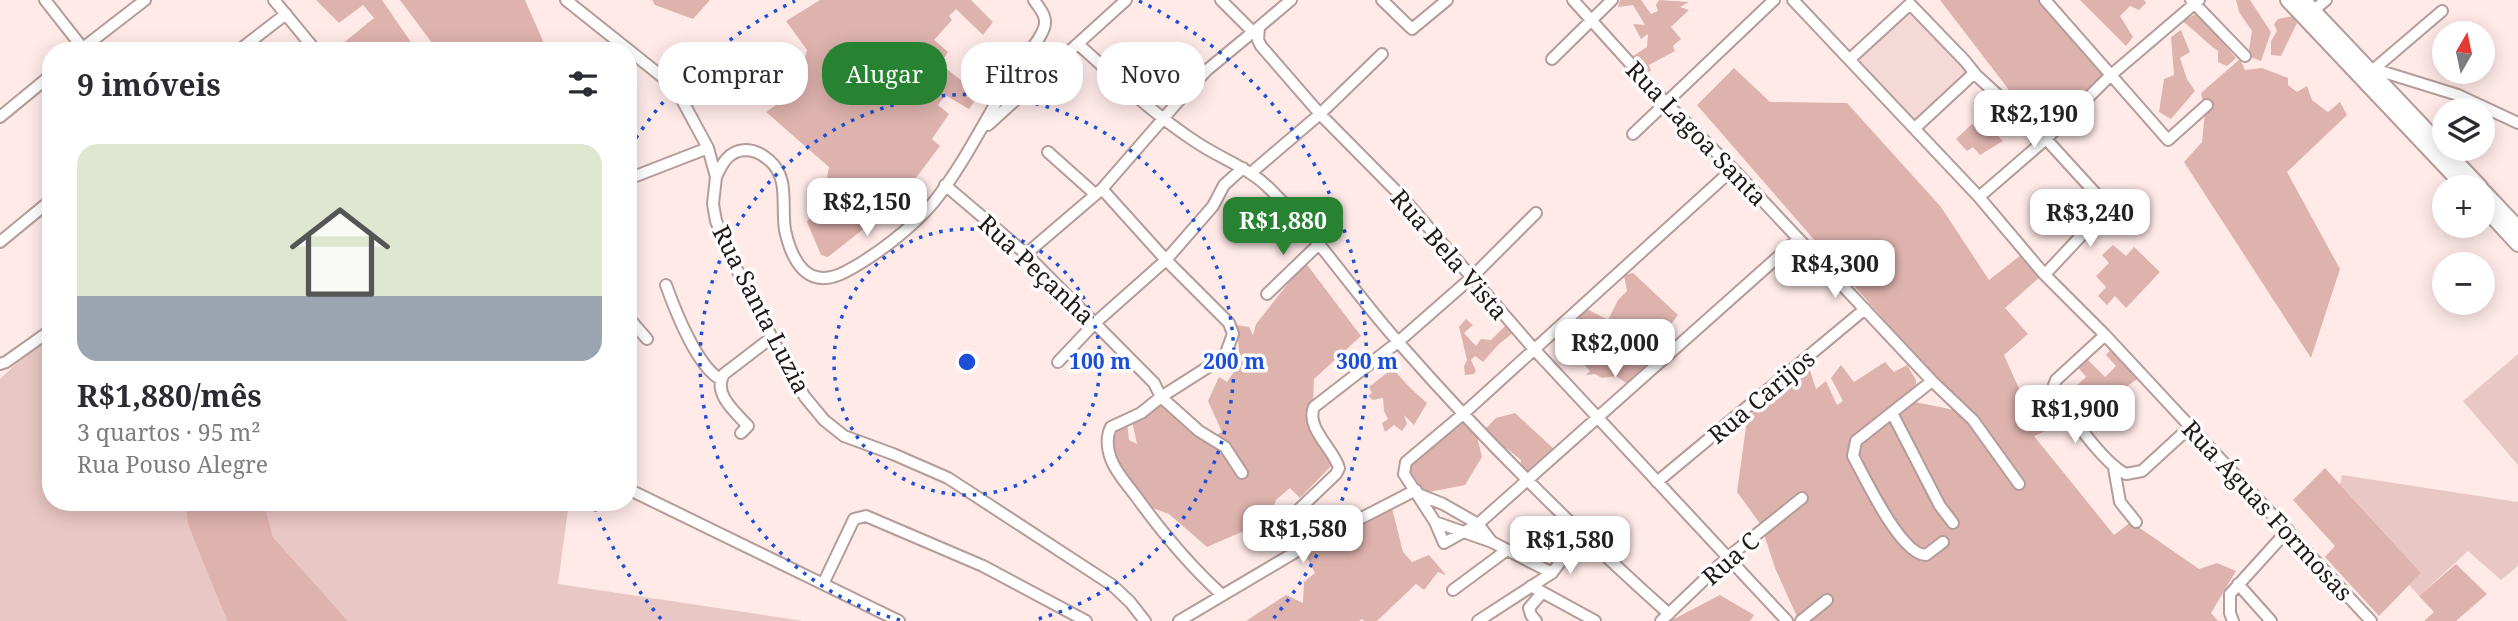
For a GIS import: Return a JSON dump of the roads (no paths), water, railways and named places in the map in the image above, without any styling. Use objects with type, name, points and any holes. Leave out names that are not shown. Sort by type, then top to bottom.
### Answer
[{"type":"main road","points":[[2288,0],[2307,9],[2373,70],[2469,175]]},
{"type":"main road","points":[[2307,9],[2454,175]]},
{"type":"main road","points":[[2495,204],[2518,228]]},
{"type":"main road","points":[[2495,219],[2518,244]]},
{"type":"street","points":[[45,0],[76,42]]},
{"type":"street","points":[[92,42],[145,0]]},
{"type":"street","points":[[274,0],[309,42]]},
{"type":"street","name":"Rua Santa Luzia","points":[[566,0],[620,42]]},
{"type":"street","points":[[716,177],[724,160],[738,151],[752,150],[764,156],[776,166],[782,179],[785,228],[798,265],[807,275],[821,279],[846,272],[905,231],[933,203],[983,130],[1017,66],[1045,27],[1043,12],[1034,0]]},
{"type":"street","points":[[1080,42],[1126,0]]},
{"type":"street","name":"Rua Bela Vista","points":[[1222,0],[1257,33],[1267,54],[1320,114],[1404,198],[1533,348],[1787,621]]},
{"type":"street","points":[[1026,254],[1099,192],[1207,70],[1257,33],[1291,0]]},
{"type":"street","points":[[1382,0],[1412,29],[1447,0]]},
{"type":"street","name":"Rua Lagoa Santa","points":[[1573,0],[1666,103],[1733,169],[1932,382],[1973,420],[2019,484]]},
{"type":"street","points":[[1552,59],[1612,0]]},
{"type":"street","points":[[1633,134],[1774,0]]},
{"type":"street","name":"Rua Águas Formosas","points":[[1793,0],[1979,197],[2044,274],[2105,335],[2371,621]]},
{"type":"street","points":[[2045,0],[2168,141],[2207,105]]},
{"type":"street","points":[[2307,9],[2326,0]]},
{"type":"street","points":[[1979,197],[2195,1],[2245,56]]},
{"type":"street","points":[[1850,59],[1910,4],[1976,76],[2046,139],[2108,207],[2049,270]]},
{"type":"street","points":[[2373,70],[2442,11]]},
{"type":"street","points":[[250,42],[286,14]]},
{"type":"street","points":[[1083,48],[1164,119],[1197,143],[1247,170],[1270,189],[1320,243],[1398,342],[1463,414],[1665,617]]},
{"type":"street","points":[[1058,362],[1095,323],[1166,260],[1213,206],[1224,185],[1320,114],[1382,54]]},
{"type":"street","name":"Rua Santa Luzia","points":[[637,55],[671,82],[708,148],[716,177],[713,204],[716,221],[734,264],[771,338],[805,397],[824,420],[844,436],[932,470],[975,494],[1112,585],[1130,602],[1144,621]]},
{"type":"street","points":[[2373,70],[2458,95],[2518,123]]},
{"type":"street","points":[[1915,128],[1971,76],[1976,76]]},
{"type":"street","points":[[0,117],[42,82]]},
{"type":"street","points":[[983,130],[1011,105]]},
{"type":"street","points":[[637,176],[708,148]]},
{"type":"street","points":[[1048,152],[1099,192],[1202,294],[1228,323],[1233,334],[1219,360],[1141,413],[1111,427],[1108,440],[1112,461],[1183,558],[1221,594]]},
{"type":"street","points":[[1733,169],[1463,414],[1406,462],[1404,474],[1435,522],[1443,542],[1446,543],[1478,524],[1798,239]]},
{"type":"street","name":"Rua Peçanha","points":[[945,185],[1026,254],[1154,383],[1161,397],[1199,431],[1225,447],[1242,473]]},
{"type":"street","points":[[0,242],[42,207]]},
{"type":"street","points":[[1299,550],[1292,529],[1293,515],[1339,468],[1312,422],[1314,407],[1398,342],[1471,278],[1536,213]]},
{"type":"street","points":[[1268,294],[1320,243]]},
{"type":"street","points":[[666,285],[687,335],[712,374],[720,379]]},
{"type":"street","name":"Rua Carijos","points":[[1657,482],[1865,309]]},
{"type":"street","points":[[637,327],[647,339]]},
{"type":"street","points":[[2105,335],[2054,383],[2078,424],[2114,468],[2130,474],[2142,471],[2190,427]]},
{"type":"street","points":[[0,364],[42,336]]},
{"type":"street","points":[[741,433],[748,426],[723,396],[719,388],[720,379],[771,338]]},
{"type":"street","points":[[1932,382],[1856,441],[1852,452],[1894,529],[1920,555],[1926,555],[1943,542]]},
{"type":"street","points":[[1892,414],[1940,506],[1953,523]]},
{"type":"street","points":[[2114,468],[2118,496],[2123,507],[2136,522]]},
{"type":"street","points":[[1179,621],[1299,550],[1417,492]]},
{"type":"street","points":[[1417,492],[1478,524],[1492,542]]},
{"type":"street","points":[[637,493],[899,621]]},
{"type":"street","name":"Rua C","points":[[1665,617],[1727,558],[1802,498]]},
{"type":"street","points":[[823,584],[854,519],[866,516],[983,566],[1086,621]]},
{"type":"street","points":[[1435,522],[1492,542],[1552,573]]},
{"type":"street","points":[[2233,621],[2230,594],[2288,530]]},
{"type":"street","points":[[1478,621],[1552,573],[1581,534]]},
{"type":"street","points":[[1453,590],[1507,550]]},
{"type":"street","points":[[2238,584],[2271,621]]},
{"type":"street","points":[[1531,586],[1595,621]]},
{"type":"street","points":[[1536,621],[1529,608],[1542,593]]},
{"type":"street","points":[[1801,621],[1827,600]]}]
